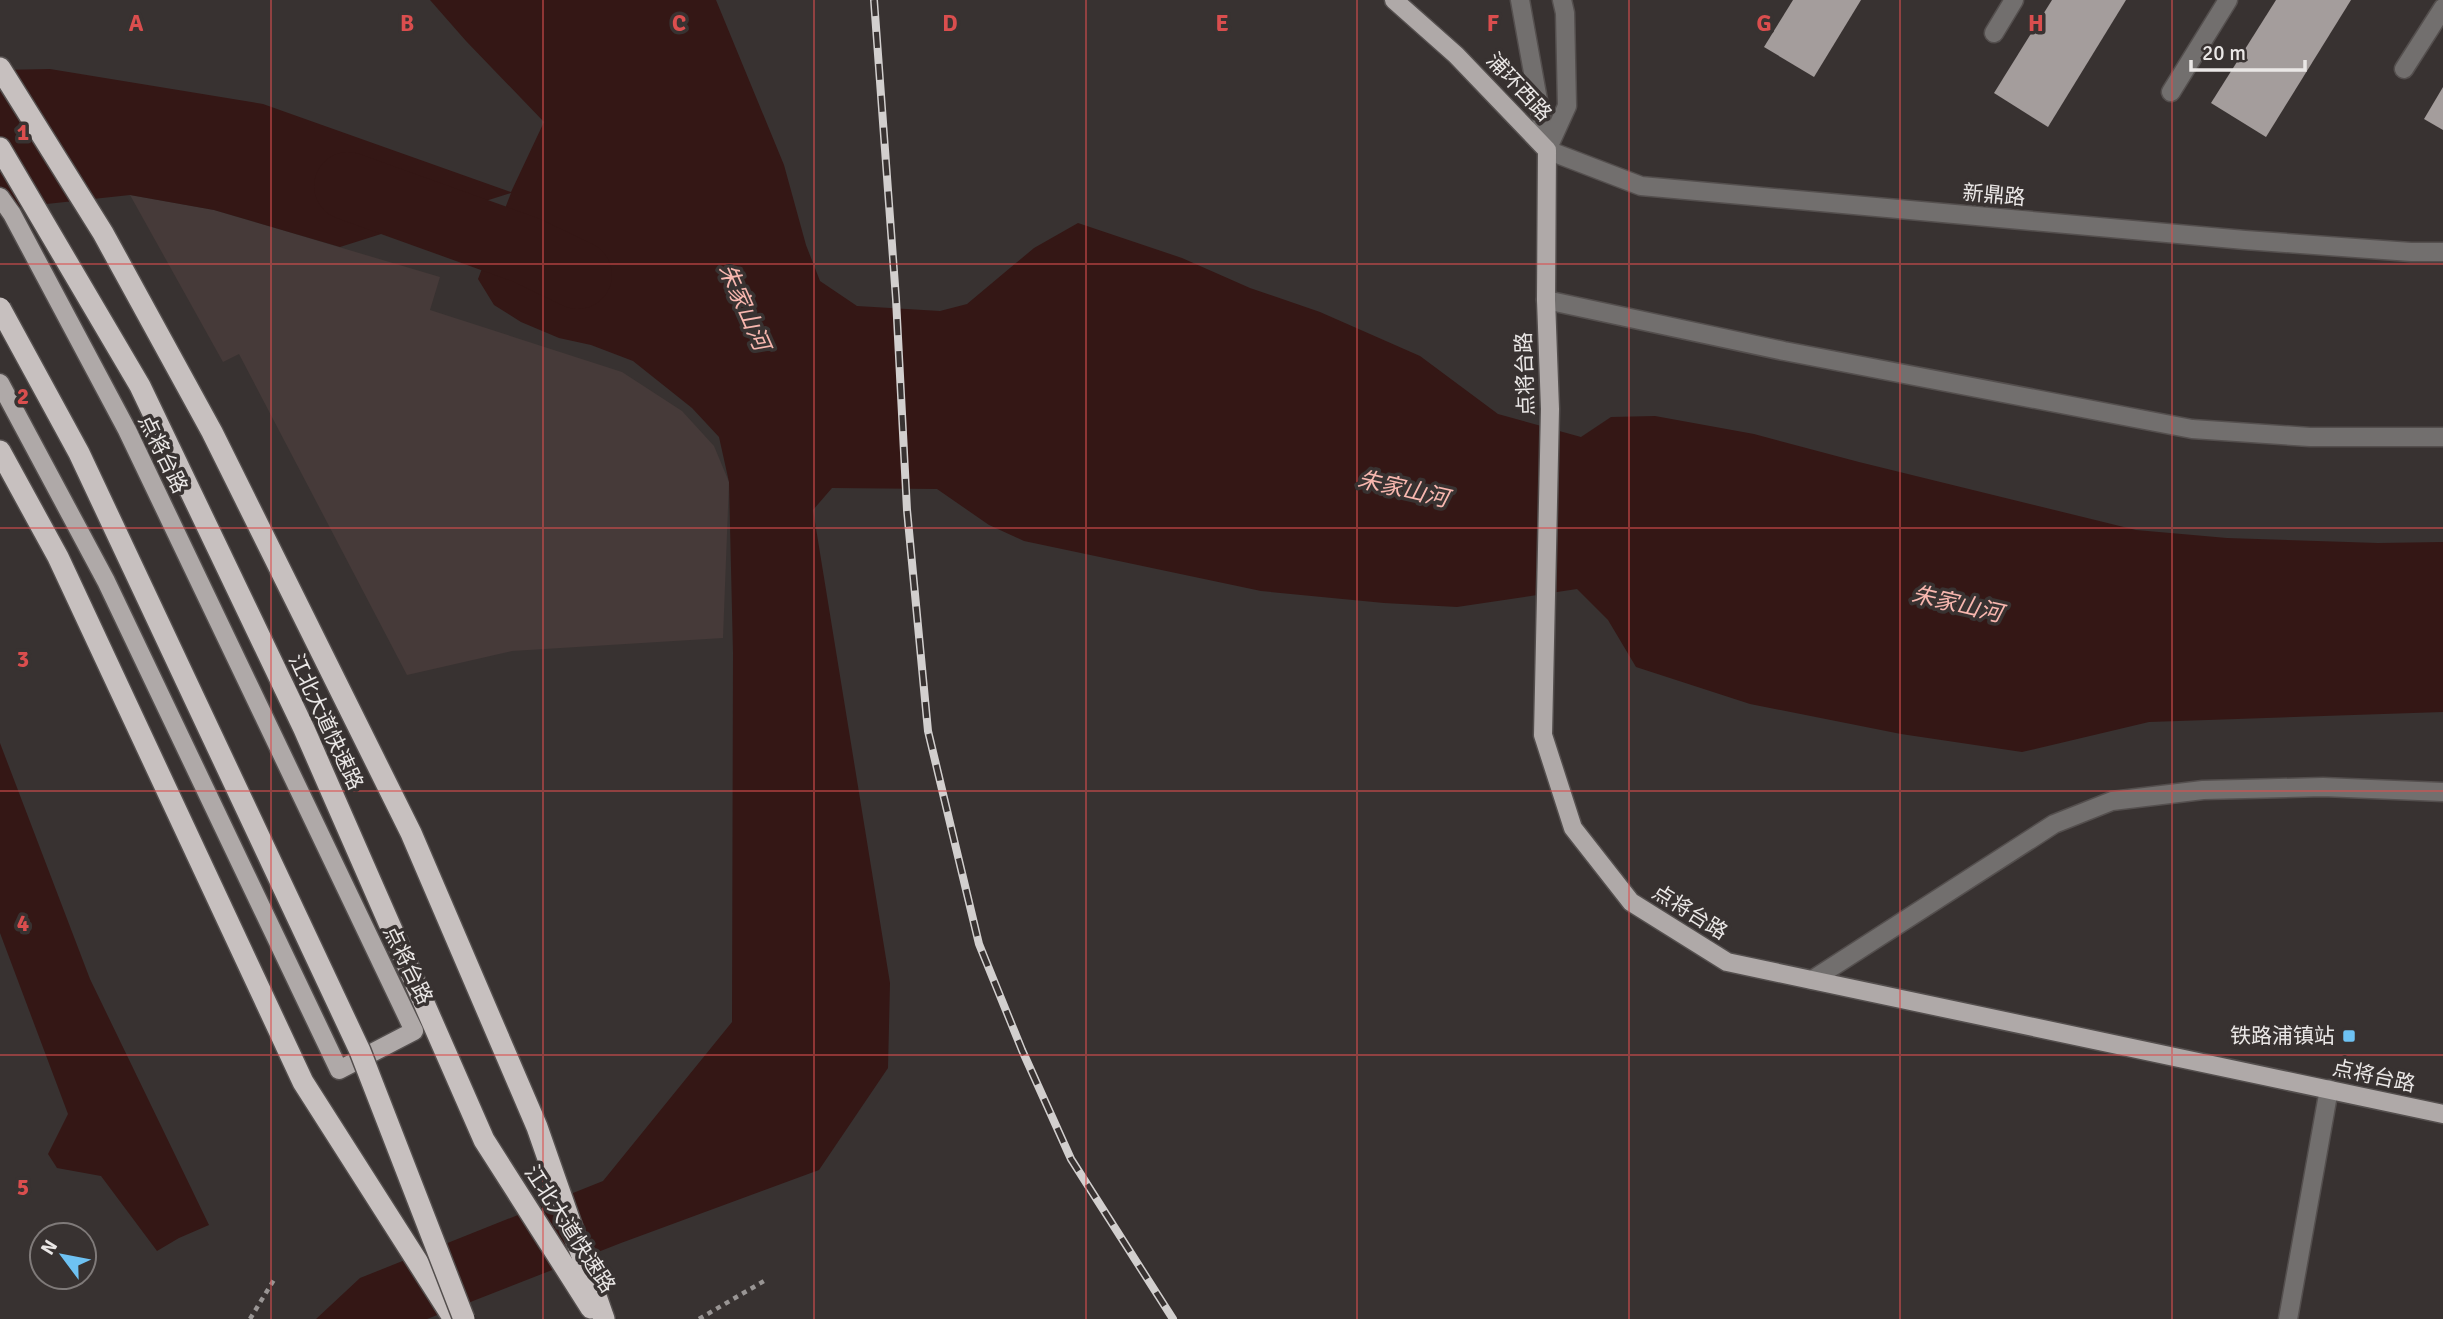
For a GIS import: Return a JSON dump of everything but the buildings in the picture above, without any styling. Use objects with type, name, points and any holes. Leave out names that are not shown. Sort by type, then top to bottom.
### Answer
[{"type":"highway","points":[[0,68],[103,233],[212,432],[411,833],[537,1127],[604,1319]]},
{"type":"highway","name":"江北大道快速路","points":[[0,149],[140,386],[304,729],[484,1140],[598,1319]]},
{"type":"highway","points":[[0,308],[79,453],[360,1051],[464,1319]]},
{"type":"highway","points":[[0,451],[58,557],[303,1082],[454,1319]]},
{"type":"main road","name":"浦环西路","points":[[1394,0],[1456,55],[1547,150]]},
{"type":"main road","name":"点将台路","points":[[1547,150],[1546,300],[1550,409],[1543,735],[1573,828],[1631,902],[1727,962],[2443,1114]]},
{"type":"main road","name":"点将台路","points":[[0,197],[127,430],[414,1031],[339,1070],[106,581],[0,383]]},
{"type":"street","points":[[1520,0],[1547,150]]},
{"type":"street","points":[[1547,150],[1567,106],[1565,13],[1562,0]]},
{"type":"street","points":[[1994,33],[2014,0]]},
{"type":"street","points":[[2171,92],[2228,0]]},
{"type":"street","points":[[2404,69],[2443,8]]},
{"type":"street","name":"新鼎路","points":[[1547,150],[1641,186],[2245,240],[2443,252]]},
{"type":"street","points":[[1546,300],[1784,351],[2192,429],[2310,437],[2443,437]]},
{"type":"street","points":[[1812,980],[2054,824],[2112,801],[2203,790],[2323,787],[2443,793]]},
{"type":"street","points":[[2288,1319],[2329,1089]]},
{"type":"path","points":[[250,1319],[275,1278]]},
{"type":"path","points":[[699,1319],[764,1281]]},
{"type":"shaded area","points":[[130,195],[214,210],[440,277],[430,310],[622,372],[682,411],[714,446],[729,482],[723,638],[512,651],[407,675],[239,354],[223,362]]},
{"type":"water","name":"朱家山河","points":[[430,0],[716,0],[784,165],[806,245],[820,281],[857,306],[940,311],[967,304],[1034,248],[1078,223],[1182,258],[1250,288],[1320,312],[1420,356],[1498,414],[1581,437],[1611,417],[1655,416],[1754,434],[2136,530],[2227,538],[2378,543],[2443,542],[2443,712],[2149,722],[2022,752],[1901,734],[1750,704],[1636,667],[1608,620],[1577,589],[1457,607],[1261,591],[1024,541],[989,525],[937,489],[832,488],[813,510],[890,983],[888,1068],[819,1170],[621,1243],[427,1319],[316,1319],[360,1278],[603,1181],[732,1022],[733,653],[729,482],[719,437],[692,408],[633,361],[591,345],[559,338],[521,322],[494,305],[478,279],[511,193],[340,247],[214,210],[130,195],[0,209],[0,70],[50,69],[263,104],[511,192],[544,122]]},
{"type":"water","points":[[0,743],[90,979],[209,1225],[157,1251],[101,1176],[57,1168],[48,1154],[68,1114],[0,933]]},
{"type":"waterway","points":[[348,186],[526,250],[578,275]]},
{"type":"railway","points":[[874,0],[896,299],[907,510],[928,731],[979,944],[1022,1050],[1071,1159],[1173,1319]]},
{"type":"place","name":"铁路浦镇站","points":[[2349,1036]]}]
